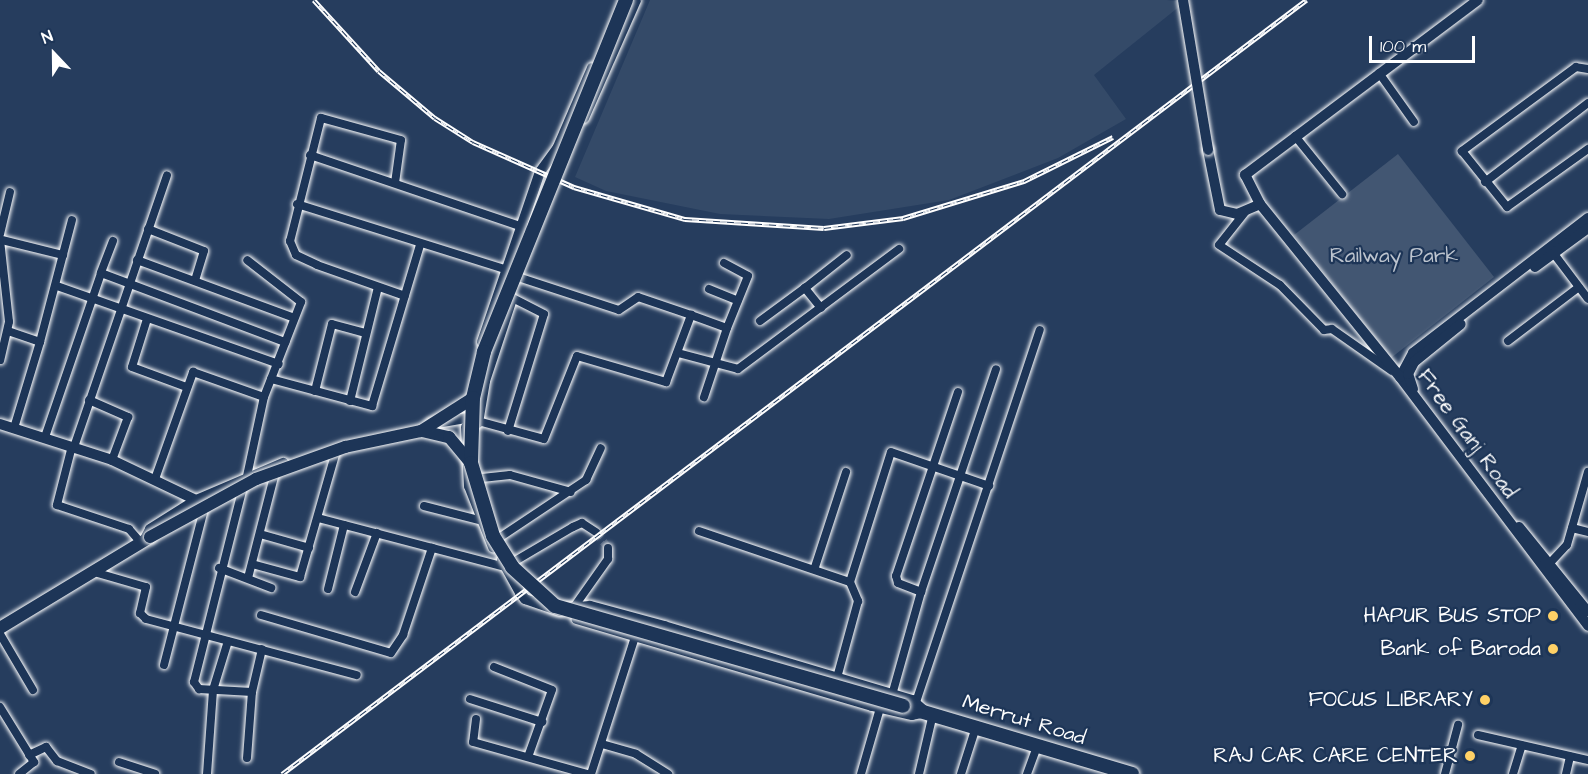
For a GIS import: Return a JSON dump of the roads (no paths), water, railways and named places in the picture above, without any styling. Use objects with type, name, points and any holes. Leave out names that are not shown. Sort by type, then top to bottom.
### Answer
[{"type":"main road","name":"Merrut Road","points":[[626,0],[484,352],[473,398],[471,463],[493,536],[512,567],[555,606],[920,709],[1037,746],[1103,770],[1132,774]]},
{"type":"main road","points":[[0,628],[145,541],[291,464],[421,431],[473,398]]},
{"type":"main road","points":[[421,431],[449,437],[471,463]]},
{"type":"street","points":[[620,0],[558,147],[540,172],[473,371],[465,437],[469,486],[479,520],[525,599],[635,637],[880,708],[920,709]]},
{"type":"street","points":[[558,147],[575,136],[588,112],[636,0]]},
{"type":"street","points":[[1183,0],[1220,210],[1228,215],[1260,204]]},
{"type":"street","points":[[1396,374],[1260,204],[1245,175],[1478,0]]},
{"type":"street","points":[[1588,69],[1576,67],[1464,148],[1485,182],[1510,207],[1588,149]]},
{"type":"street","points":[[1379,73],[1414,122]]},
{"type":"street","points":[[1485,182],[1588,103]]},
{"type":"street","points":[[395,183],[404,149],[398,138],[326,116],[318,121],[290,241],[296,255],[405,296]]},
{"type":"street","points":[[1295,136],[1342,194]]},
{"type":"street","points":[[310,155],[523,228]]},
{"type":"street","points":[[145,541],[129,530],[57,505],[73,447],[119,308],[167,176]]},
{"type":"street","points":[[0,360],[8,331],[1,238],[10,192]]},
{"type":"street","points":[[297,204],[420,245],[507,270]]},
{"type":"street","points":[[1246,210],[1219,244],[1280,285],[1324,330],[1331,328],[1396,374]]},
{"type":"street","name":"Free Ganj Road","points":[[1588,218],[1551,251],[1413,352],[1396,374],[1588,626]]},
{"type":"street","points":[[14,428],[57,286],[72,220]]},
{"type":"street","points":[[503,562],[499,538],[482,478],[477,439],[478,419],[513,298],[528,255],[523,228]]},
{"type":"street","points":[[1588,228],[1551,251],[1588,299]]},
{"type":"street","points":[[148,229],[204,251],[195,281]]},
{"type":"street","points":[[1,238],[63,255]]},
{"type":"street","points":[[45,437],[92,296],[113,241]]},
{"type":"street","points":[[271,379],[350,401],[374,405],[420,245]]},
{"type":"street","points":[[678,353],[738,369],[899,249]]},
{"type":"street","points":[[760,321],[847,255]]},
{"type":"street","points":[[137,260],[292,317]]},
{"type":"street","points":[[247,260],[300,297],[279,364],[264,397],[247,476]]},
{"type":"street","points":[[704,397],[748,273],[724,263]]},
{"type":"street","points":[[101,273],[285,342]]},
{"type":"street","points":[[1518,275],[1423,353],[1408,374],[1417,395],[1588,612]]},
{"type":"street","points":[[521,278],[619,310],[638,297],[727,328]]},
{"type":"street","points":[[57,286],[92,296],[147,319],[279,364]]},
{"type":"street","points":[[350,401],[378,287]]},
{"type":"street","points":[[1508,341],[1579,287]]},
{"type":"street","points":[[805,288],[821,308]]},
{"type":"street","points":[[709,289],[738,301]]},
{"type":"street","points":[[508,431],[544,314],[513,298]]},
{"type":"street","points":[[145,541],[150,529],[196,500],[247,476],[329,448],[466,418],[478,419],[540,441],[549,435],[577,356],[662,382],[669,379],[691,315]]},
{"type":"street","points":[[147,319],[132,367],[184,386]]},
{"type":"street","points":[[315,391],[332,324],[365,333]]},
{"type":"street","points":[[919,774],[920,709],[1040,330]]},
{"type":"street","points":[[8,331],[40,342]]},
{"type":"street","points":[[892,695],[921,592],[996,369]]},
{"type":"street","points":[[155,479],[184,386],[193,372],[264,397]]},
{"type":"street","points":[[921,592],[898,583],[897,576],[932,464],[958,392]]},
{"type":"street","points":[[89,400],[128,417],[112,460]]},
{"type":"street","points":[[0,424],[112,460],[196,500]]},
{"type":"street","points":[[145,541],[242,491],[336,455],[417,435],[477,439]]},
{"type":"street","points":[[499,538],[571,492],[591,475],[601,448]]},
{"type":"street","points":[[837,678],[858,601],[850,582],[891,452],[932,464],[989,486]]},
{"type":"street","points":[[252,564],[298,578],[336,455]]},
{"type":"street","points":[[815,567],[846,472]]},
{"type":"street","points":[[1550,564],[1567,545],[1588,472]]},
{"type":"street","points":[[482,478],[510,475],[571,492]]},
{"type":"street","points":[[248,578],[274,477]]},
{"type":"street","points":[[242,491],[202,635],[194,682],[199,689],[252,692]]},
{"type":"street","points":[[424,506],[479,520]]},
{"type":"street","points":[[164,665],[203,513]]},
{"type":"street","points":[[318,518],[432,548],[503,562],[582,524],[596,532]]},
{"type":"street","points":[[328,589],[344,525]]},
{"type":"street","points":[[1572,528],[1588,532]]},
{"type":"street","points":[[699,531],[815,567],[850,582]]},
{"type":"street","points":[[355,592],[377,533]]},
{"type":"street","points":[[260,534],[309,548]]},
{"type":"street","points":[[261,615],[391,653],[401,641],[432,548]]},
{"type":"street","points":[[574,607],[608,559],[608,548]]},
{"type":"street","points":[[219,568],[271,588]]},
{"type":"street","points":[[94,572],[145,586],[141,617],[357,675]]},
{"type":"street","points":[[558,610],[574,607],[653,623],[892,695],[920,709]]},
{"type":"street","points":[[0,634],[33,690]]},
{"type":"street","points":[[591,774],[635,637]]},
{"type":"street","points":[[207,774],[213,690],[228,641]]},
{"type":"street","points":[[247,758],[252,692],[262,649]]},
{"type":"street","points":[[494,667],[550,687],[542,722],[528,757]]},
{"type":"street","points":[[470,699],[542,722]]},
{"type":"street","points":[[0,707],[34,762],[31,771],[19,774]]},
{"type":"street","points":[[861,774],[880,708]]},
{"type":"street","points":[[476,719],[470,741],[587,774]]},
{"type":"street","points":[[1444,774],[1458,725]]},
{"type":"street","points":[[961,774],[976,727]]},
{"type":"street","points":[[1478,735],[1588,760]]},
{"type":"street","points":[[602,744],[636,754],[668,774]]},
{"type":"street","points":[[1513,774],[1522,745]]},
{"type":"street","points":[[1027,774],[1037,746]]},
{"type":"street","points":[[29,755],[46,747],[57,760],[91,774]]},
{"type":"street","points":[[1566,774],[1570,756]]},
{"type":"street","points":[[119,762],[154,774]]},
{"type":"street","points":[[543,774],[547,764]]},
{"type":"tunnel","points":[[596,532],[608,548]]},
{"type":"railway","points":[[314,0],[379,71],[435,118],[473,142],[574,187],[685,219],[824,228],[903,218],[1024,181],[1113,137]]},
{"type":"railway","points":[[282,774],[1306,0]]},
{"type":"place","name":"HAPUR BUS STOP","points":[[1553,616]]},
{"type":"place","name":"Bank of Baroda","points":[[1553,649]]},
{"type":"place","name":"FOCUS LIBRARY","points":[[1485,700]]},
{"type":"place","name":"RAJ CAR CARE CENTER","points":[[1470,756]]},
{"type":"park label","name":"Railway Park","points":[[1394,256]]}]
